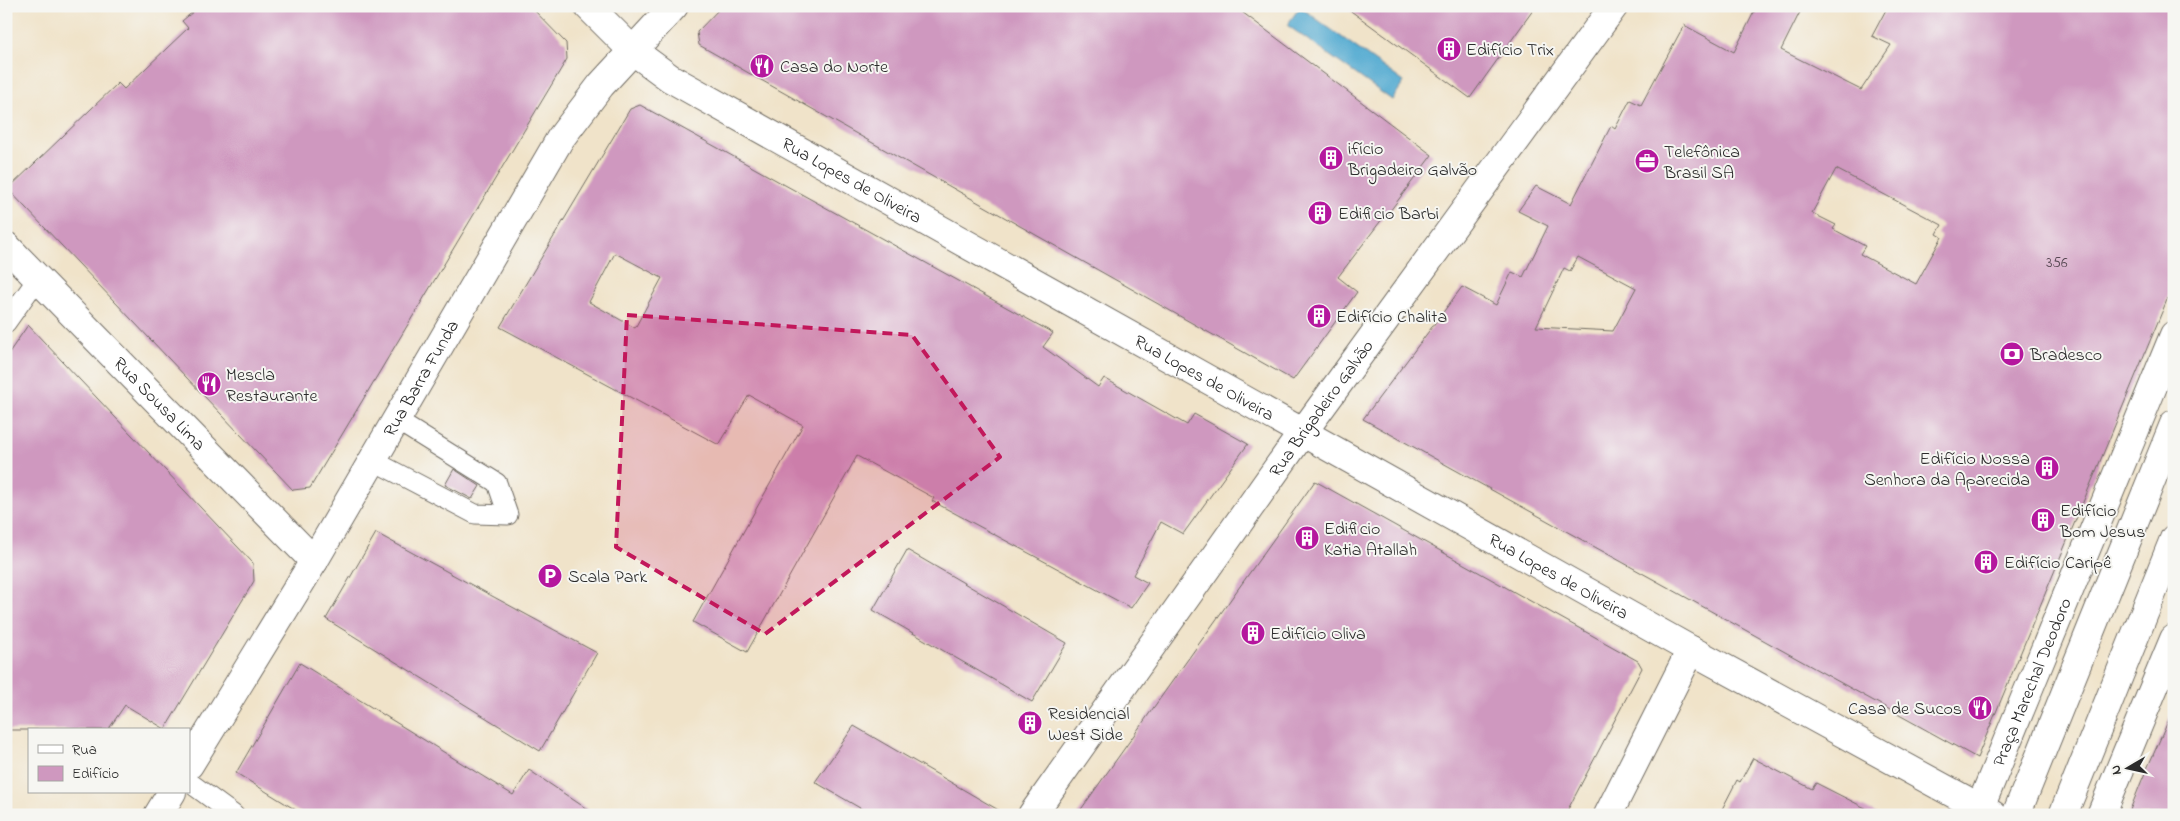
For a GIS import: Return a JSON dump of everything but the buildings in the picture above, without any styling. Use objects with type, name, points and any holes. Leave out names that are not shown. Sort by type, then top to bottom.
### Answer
[{"type":"main road","name":"Rua Lopes de Oliveira","points":[[588,6],[632,50],[670,78],[1983,812]]},
{"type":"main road","name":"Rua Barra Funda","points":[[190,763],[314,561],[560,139],[601,85],[674,6]]},
{"type":"main road","name":"Rua Brigadeiro Galvão","points":[[1032,815],[1303,432],[1614,6]]},
{"type":"main road","name":"Rua Sousa Lima","points":[[6,246],[314,561]]},
{"type":"main road","name":"Praça Marechal Deodoro","points":[[1983,812],[2174,335]]},
{"type":"main road","points":[[2016,815],[2174,424]]},
{"type":"main road","points":[[2063,815],[2174,539]]},
{"type":"main road","points":[[2101,815],[2174,639]]},
{"type":"main road","points":[[1608,815],[1691,650]]},
{"type":"main road","points":[[158,815],[171,794]]},
{"type":"lane","points":[[6,323],[38,278]]},
{"type":"lane","points":[[372,460],[475,514],[508,515],[497,484],[396,420]]},
{"type":"lane","points":[[190,783],[234,815]]},
{"type":"highlighted area","points":[[627,315],[912,335],[1000,457],[765,634],[616,547]]},
{"type":"water","points":[[1300,7],[1404,82],[1392,100],[1287,25]]},
{"type":"place","name":"Edifício Trix","points":[[1449,49]]},
{"type":"place","name":"Casa do Norte","points":[[762,66]]},
{"type":"place","name":"ifício Brigadeiro Galvão","points":[[1331,158]]},
{"type":"place","name":"Telefônica Brasil SA","points":[[1647,161]]},
{"type":"place","name":"Edificio Barbi","points":[[1320,213]]},
{"type":"place","name":"Edifício Chalita","points":[[1319,316]]},
{"type":"place","name":"Bradesco","points":[[2012,354]]},
{"type":"place","name":"Mescla Restaurante","points":[[209,384]]},
{"type":"place","name":"Edifício Nossa Senhora da Aparecida","points":[[2047,468]]},
{"type":"place","name":"Edifício Bom Jesus","points":[[2043,520]]},
{"type":"place","name":"Edificio Katia Atallah","points":[[1307,538]]},
{"type":"place","name":"Edifício Caripê","points":[[1986,562]]},
{"type":"place","name":"Scala Park","points":[[550,576]]},
{"type":"place","name":"Edifício Oliva","points":[[1253,633]]},
{"type":"place","name":"Casa de Sucos","points":[[1980,708]]},
{"type":"place","name":"Residencial West Side","points":[[1030,723]]}]
